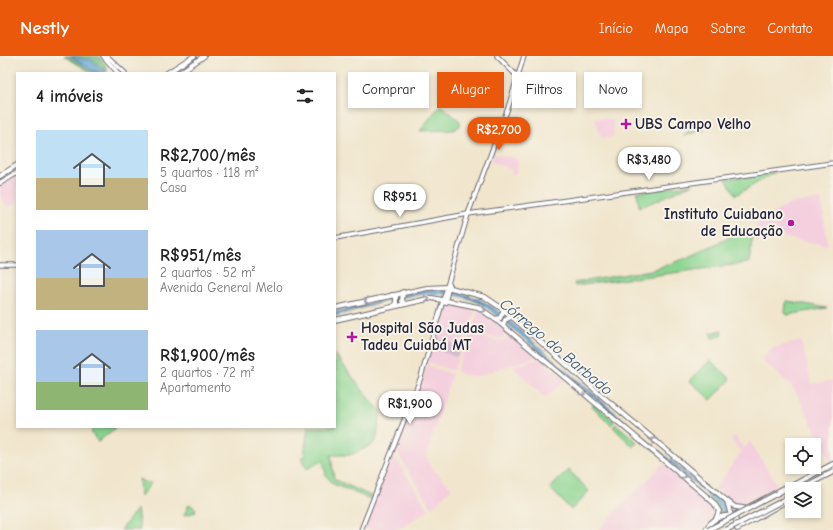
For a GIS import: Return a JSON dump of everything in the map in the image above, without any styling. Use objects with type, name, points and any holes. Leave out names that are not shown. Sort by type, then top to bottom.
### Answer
[{"type":"main road","points":[[103,56],[117,72]]},
{"type":"main road","points":[[108,56],[124,72]]},
{"type":"main road","points":[[169,72],[194,56]]},
{"type":"main road","points":[[176,72],[199,56]]},
{"type":"main road","points":[[180,72],[204,56]]},
{"type":"main road","points":[[185,72],[208,56]]},
{"type":"main road","points":[[497,56],[513,72]]},
{"type":"main road","points":[[519,72],[524,56]]},
{"type":"main road","points":[[361,530],[421,377],[448,288],[451,272],[468,214],[512,93]]},
{"type":"main road","points":[[336,238],[468,214],[833,163]]},
{"type":"main road","points":[[0,176],[16,167]]},
{"type":"main road","points":[[0,184],[16,174]]},
{"type":"main road","points":[[0,265],[16,265]]},
{"type":"main road","points":[[336,308],[427,288],[448,288],[485,297],[711,488],[735,507],[743,508]]},
{"type":"main road","points":[[402,293],[403,302]]},
{"type":"main road","points":[[392,307],[396,303],[394,295]]},
{"type":"main road","points":[[336,320],[392,307],[403,302],[432,298],[445,298],[478,307],[498,318],[503,325],[706,494],[719,511],[718,518]]},
{"type":"main road","points":[[498,318],[504,312]]},
{"type":"main road","points":[[503,325],[508,318]]},
{"type":"main road","points":[[800,482],[833,464]]},
{"type":"main road","points":[[814,482],[833,472]]},
{"type":"main road","points":[[706,494],[711,488]]},
{"type":"main road","points":[[706,529],[718,518],[730,516],[743,508],[785,488]]},
{"type":"main road","points":[[706,529],[785,490]]},
{"type":"main road","points":[[726,530],[785,499]]},
{"type":"main road","points":[[727,501],[730,516],[738,522],[737,530]]},
{"type":"main road","points":[[737,530],[785,502]]},
{"type":"shaded area","points":[[595,118],[613,119],[614,137],[601,138]]},
{"type":"shaded area","points":[[494,154],[519,159],[516,174],[511,175],[512,170],[491,161]]},
{"type":"shaded area","points":[[16,176],[16,204],[8,208],[0,194],[0,185]]},
{"type":"shaded area","name":"Instituto Cuiabano de Educação","points":[[821,199],[828,244],[826,245],[759,233],[757,231],[755,225],[759,221],[792,203]]},
{"type":"shaded area","points":[[447,301],[476,308],[453,371],[427,362],[442,310]]},
{"type":"shaded area","points":[[479,309],[509,332],[502,338],[496,338],[471,332]]},
{"type":"shaded area","points":[[470,334],[498,341],[503,341],[512,335],[538,356],[477,376],[463,375],[456,371]]},
{"type":"shaded area","points":[[437,338],[461,347],[457,357],[434,349]]},
{"type":"shaded area","points":[[801,341],[812,384],[833,380],[833,459],[830,460],[821,442],[821,438],[819,438],[798,396],[790,384],[761,360],[772,348]]},
{"type":"shaded area","points":[[541,358],[566,380],[545,398],[513,367]]},
{"type":"shaded area","points":[[427,365],[452,374],[426,456],[430,466],[452,488],[432,508],[394,448]]},
{"type":"shaded area","points":[[735,436],[744,449],[750,441],[778,487],[742,506],[737,505],[715,489],[741,452],[731,439]]},
{"type":"shaded area","points":[[393,455],[429,510],[397,530],[365,530],[363,527]]},
{"type":"shaded area","points":[[663,464],[714,504],[717,512],[715,517],[699,530],[598,530]]},
{"type":"green space","points":[[64,56],[99,56],[107,67],[107,72],[90,72]]},
{"type":"green space","points":[[438,108],[444,108],[460,121],[460,126],[453,130],[420,131]]},
{"type":"green space","points":[[689,125],[702,126],[704,130],[683,136],[689,131]]},
{"type":"green space","points":[[776,172],[736,195],[726,179]]},
{"type":"green space","points":[[693,184],[653,202],[639,207],[637,192]]},
{"type":"green space","points":[[747,229],[753,234],[749,262],[747,263],[575,286],[574,283],[652,270],[684,259]]},
{"type":"green space","points":[[786,301],[827,308],[787,315],[785,313]]},
{"type":"green space","points":[[721,330],[722,336],[712,338],[711,333]]},
{"type":"green space","points":[[336,355],[370,400],[381,411],[376,441],[372,445],[351,455],[331,455],[334,479],[371,496],[370,499],[333,484],[326,475],[323,460],[307,469],[301,458],[304,456],[308,428],[336,428]]},
{"type":"green space","points":[[710,360],[731,379],[711,400],[690,381]]},
{"type":"green space","points":[[594,404],[615,421],[611,425],[592,406]]},
{"type":"green space","points":[[616,424],[637,442],[633,447],[613,427]]},
{"type":"green space","points":[[91,428],[115,428],[98,442],[92,434]]},
{"type":"green space","points":[[569,470],[589,491],[571,510],[550,488]]},
{"type":"green space","points":[[139,479],[144,482],[151,483],[140,497]]},
{"type":"green space","points":[[712,491],[725,502],[727,513],[725,513],[719,499],[709,496],[719,506],[722,513],[720,514],[707,495]]},
{"type":"green space","points":[[189,504],[195,508],[196,512],[184,515]]},
{"type":"green space","points":[[137,509],[140,530],[121,530]]},
{"type":"water","points":[[70,56],[90,59],[102,69],[106,69],[106,72],[93,71]]},
{"type":"water","points":[[438,289],[470,296],[484,302],[498,311],[657,449],[719,499],[723,506],[726,507],[725,513],[722,513],[716,502],[505,322],[479,303],[458,296],[423,294],[387,301],[336,316],[336,312],[421,290]]},
{"type":"place","name":"UBS Campo Velho","points":[[626,124]]},
{"type":"place","name":"Instituto Cuiabano de Educação","points":[[791,223]]},
{"type":"place","name":"Hospital São Judas Tadeu Cuiabá MT","points":[[352,337]]},
{"type":"water label","name":"Córrego do Barbado","points":[[556,347]]}]
